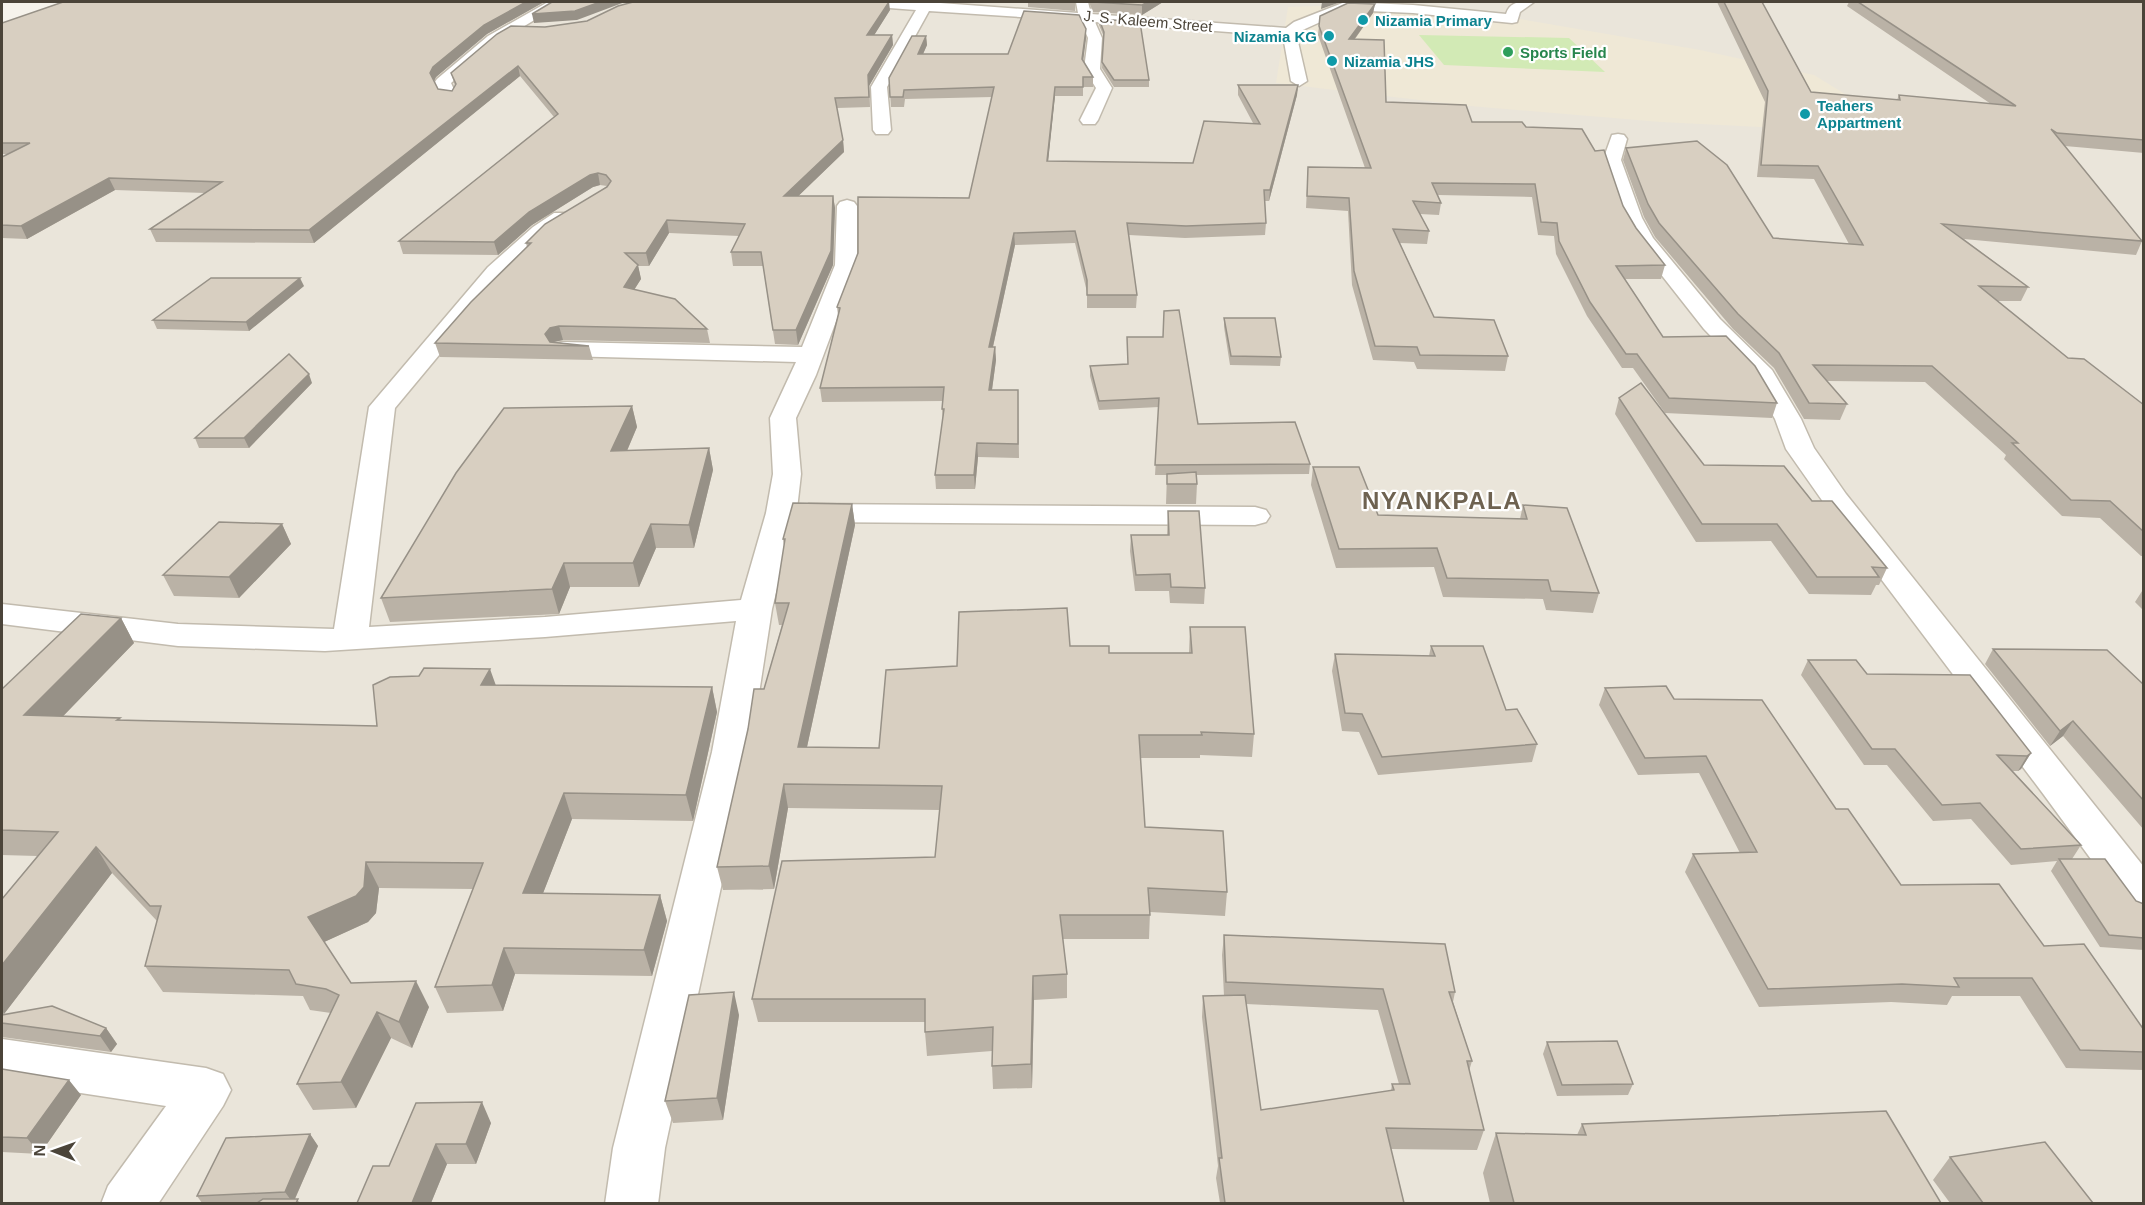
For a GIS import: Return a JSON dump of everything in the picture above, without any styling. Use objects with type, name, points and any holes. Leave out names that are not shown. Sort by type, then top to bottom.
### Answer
[{"type":"street","points":[[449,96],[443,82],[493,39],[557,2]]},
{"type":"street","name":"J. S. Kaleem Street","points":[[863,2],[1083,9],[1289,32]]},
{"type":"street","points":[[1299,81],[1289,32],[1299,25],[1345,6],[1413,5],[1512,19],[1514,10],[1527,2]]},
{"type":"street","points":[[882,129],[879,87],[926,5]]},
{"type":"street","points":[[1083,9],[1095,39],[1092,69],[1104,88],[1089,120]]},
{"type":"street","points":[[512,29],[535,30]]},
{"type":"street","points":[[1618,139],[1612,160],[1632,218],[1644,240],[1712,324],[1763,375],[1788,419],[1800,449],[1836,500],[2144,899]]},
{"type":"street","points":[[350,639],[382,407],[496,272],[540,231],[584,204]]},
{"type":"street","points":[[631,1203],[639,1148],[731,752],[755,609],[781,513],[787,474],[783,418],[811,355],[846,265],[847,206]]},
{"type":"street","points":[[563,349],[811,355]]},
{"type":"street","points":[[781,513],[1255,516]]},
{"type":"street","points":[[2,614],[178,635],[325,640],[545,627],[755,609]]},
{"type":"street","points":[[2,1060],[206,1090],[127,1203]]},
{"type":"shaded area","points":[[66,2],[2143,2],[2143,1203],[2,1204],[2,26]]},
{"type":"shaded area","points":[[1381,4],[1479,12],[1700,50],[1814,75],[1858,102],[1858,132],[1661,122],[1470,106],[1276,83],[1288,7]]},
{"type":"green space","name":"Sports Field","points":[[1419,35],[1569,38],[1605,72],[1444,65]]},
{"type":"building","points":[[63,2],[526,2],[484,25],[433,67],[430,73],[438,89],[452,91],[456,84],[451,73],[497,34],[511,26],[545,27],[587,21],[618,6],[633,2],[889,2],[867,35],[892,35],[868,75],[869,97],[835,98],[843,140],[784,196],[833,196],[831,251],[796,330],[773,330],[761,252],[731,252],[745,224],[667,220],[646,253],[625,253],[638,265],[624,287],[675,299],[707,329],[559,326],[550,328],[545,334],[550,342],[589,346],[435,343],[471,302],[531,243],[526,243],[545,224],[607,187],[611,181],[606,175],[598,173],[590,175],[529,212],[494,242],[399,241],[558,114],[518,66],[309,230],[150,229],[222,182],[109,178],[21,226],[2,225],[2,157],[30,143],[2,143],[2,23]]},
{"type":"building","points":[[552,2],[600,2],[575,11],[532,14]]},
{"type":"building","points":[[1093,2],[1148,2],[1142,5]]},
{"type":"building","points":[[1724,2],[1762,2],[1811,92],[1900,100],[1899,95],[2016,106],[1858,2],[2144,2],[2144,140],[2057,133],[2051,129],[2142,241],[1942,224],[2028,287],[1979,286],[2068,358],[2084,359],[2144,405],[2144,532],[2110,501],[2071,500],[2012,443],[2018,443],[1932,366],[1813,365],[1847,404],[1809,403],[1779,353],[1738,314],[1659,223],[1648,204],[1626,148],[1697,141],[1727,165],[1773,238],[1863,245],[1818,166],[1761,165],[1768,91]]},
{"type":"building","points":[[1348,3],[1375,4],[1349,39],[1384,40],[1386,102],[1466,105],[1472,122],[1522,122],[1526,127],[1582,129],[1595,151],[1604,150],[1623,206],[1636,228],[1665,265],[1616,266],[1663,337],[1726,336],[1755,366],[1777,403],[1669,398],[1637,354],[1626,354],[1590,302],[1559,241],[1557,223],[1541,222],[1535,184],[1432,183],[1441,203],[1413,201],[1429,231],[1393,229],[1434,317],[1494,320],[1508,356],[1420,355],[1417,347],[1375,346],[1354,271],[1349,198],[1307,196],[1308,167],[1371,168],[1319,26],[1320,16]]},
{"type":"building","points":[[1024,11],[1079,15],[1086,29],[1082,59],[1093,77],[1083,77],[1083,87],[1055,87],[1047,161],[1193,163],[1204,121],[1260,124],[1238,85],[1298,85],[1270,190],[1264,190],[1266,223],[1186,226],[1127,223],[1137,295],[1087,295],[1087,280],[1075,231],[1014,233],[989,347],[995,347],[989,390],[1018,390],[1018,444],[977,443],[974,475],[935,475],[944,409],[942,409],[944,387],[820,388],[840,308],[837,307],[858,253],[858,197],[969,198],[994,87],[904,90],[903,97],[890,97],[889,78],[912,36],[926,36],[918,54],[1008,54]]},
{"type":"building","points":[[1099,19],[1140,22],[1149,80],[1114,80],[1102,62],[1104,32]]},
{"type":"building","points":[[211,278],[300,278],[246,322],[153,320]]},
{"type":"building","points":[[1179,310],[1198,424],[1295,422],[1310,464],[1155,465],[1159,398],[1099,401],[1090,366],[1128,364],[1127,337],[1163,337],[1164,311]]},
{"type":"building","points":[[1224,318],[1275,318],[1281,357],[1231,356]]},
{"type":"building","points":[[289,354],[309,374],[244,438],[195,438]]},
{"type":"building","points":[[1641,383],[1704,465],[1784,466],[1812,501],[1832,501],[1887,568],[1872,567],[1879,577],[1817,577],[1777,524],[1702,524],[1619,398]]},
{"type":"building","points":[[632,406],[611,451],[709,448],[689,525],[651,524],[633,563],[564,563],[552,589],[381,598],[456,473],[504,408]]},
{"type":"building","points":[[1313,467],[1359,467],[1378,515],[1527,519],[1523,505],[1567,508],[1599,593],[1551,591],[1548,580],[1447,578],[1437,548],[1339,549]]},
{"type":"building","points":[[1196,472],[1197,484],[1167,484],[1167,474]]},
{"type":"building","points":[[793,503],[852,504],[798,747],[879,748],[886,670],[957,666],[959,612],[1067,608],[1070,646],[1109,646],[1109,653],[1192,653],[1190,627],[1245,627],[1254,734],[1201,732],[1202,735],[1139,735],[1145,827],[1223,831],[1227,892],[1148,888],[1150,915],[1060,915],[1067,974],[1033,976],[1031,1064],[992,1066],[993,1027],[925,1032],[925,999],[752,999],[782,861],[935,857],[942,786],[784,784],[769,866],[717,867],[748,729],[754,689],[764,689],[789,603],[775,603],[785,539],[783,539]]},
{"type":"building","points":[[1168,511],[1199,511],[1205,588],[1171,587],[1170,574],[1136,575],[1131,535],[1169,535]]},
{"type":"building","points":[[219,522],[282,524],[229,577],[163,575]]},
{"type":"building","points":[[81,614],[121,618],[24,715],[120,718],[117,720],[377,726],[373,685],[390,677],[419,676],[424,668],[490,669],[481,685],[712,687],[686,795],[564,793],[523,893],[660,895],[644,950],[504,948],[492,985],[435,987],[483,863],[366,862],[364,887],[356,896],[308,917],[351,983],[416,981],[399,1022],[377,1012],[341,1082],[297,1084],[339,995],[326,989],[296,984],[289,970],[145,966],[161,906],[150,906],[96,847],[2,965],[2,899],[58,832],[2,830],[2,689]]},
{"type":"building","points":[[1431,646],[1483,646],[1506,710],[1517,709],[1537,744],[1382,757],[1362,714],[1345,713],[1335,654],[1435,656]]},
{"type":"building","points":[[1993,649],[2107,650],[2144,685],[2144,801],[2073,721],[2060,731]]},
{"type":"building","points":[[1808,660],[1856,660],[1867,674],[1970,675],[2031,753],[2027,756],[1997,755],[2081,845],[2021,849],[1980,803],[1942,805],[1895,749],[1872,749]]},
{"type":"building","points":[[1666,686],[1674,699],[1762,700],[1836,809],[1848,809],[1901,885],[1999,884],[2044,946],[2084,944],[2144,1030],[2144,1052],[2080,1050],[2032,978],[1954,978],[1959,987],[1902,984],[1768,989],[1693,854],[1757,852],[1706,756],[1645,758],[1605,688]]},
{"type":"building","points":[[2059,859],[2105,859],[2136,901],[2144,904],[2144,938],[2109,935]]},
{"type":"building","points":[[1224,935],[1445,944],[1455,992],[1449,992],[1472,1061],[1467,1061],[1484,1130],[1386,1128],[1404,1203],[1225,1203],[1203,996],[1245,995],[1261,1110],[1394,1090],[1392,1084],[1410,1084],[1383,989],[1226,982]]},
{"type":"building","points":[[734,992],[717,1098],[665,1101],[689,995]]},
{"type":"building","points":[[52,1006],[106,1028],[100,1036],[2,1023],[2,1015]]},
{"type":"building","points":[[1617,1041],[1633,1084],[1562,1085],[1547,1042]]},
{"type":"building","points":[[2,1069],[69,1080],[27,1138],[2,1137]]},
{"type":"building","points":[[482,1102],[466,1144],[436,1144],[412,1203],[357,1203],[373,1166],[389,1166],[416,1103]]},
{"type":"building","points":[[1886,1111],[1941,1203],[1514,1203],[1496,1133],[1586,1135],[1582,1124]]},
{"type":"building","points":[[310,1134],[285,1192],[197,1196],[226,1138]]},
{"type":"building","points":[[2045,1142],[2093,1203],[1983,1203],[1950,1157]]},
{"type":"building","points":[[263,1199],[298,1199],[296,1203],[257,1203]]},
{"type":"place","name":"Nizamia Primary","points":[[1363,20]]},
{"type":"place","name":"Nizamia KG","points":[[1329,36]]},
{"type":"place","name":"Sports Field","points":[[1508,52]]},
{"type":"place","name":"Nizamia JHS","points":[[1332,61]]},
{"type":"place","name":"Teahers Appartment","points":[[1805,114]]},
{"type":"district","name":"NYANKPALA","points":[[1442,500]]}]
